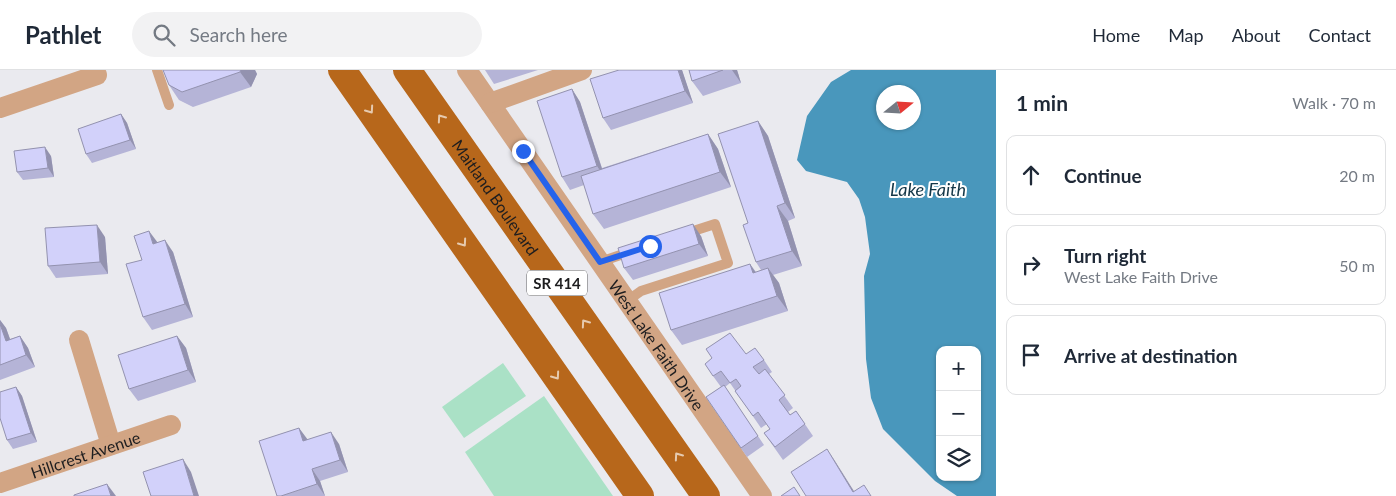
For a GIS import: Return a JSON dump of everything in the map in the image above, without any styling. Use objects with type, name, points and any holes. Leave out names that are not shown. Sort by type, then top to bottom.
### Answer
[{"type":"main road","name":"SR 414","points":[[342,70],[640,496]]},
{"type":"main road","points":[[388,70],[415,81]]},
{"type":"main road","name":"Maitland Boulevard","points":[[415,81],[706,496]]},
{"type":"street","name":"West Lake Faith Drive","points":[[467,70],[762,496]]},
{"type":"street","points":[[490,103],[582,70]]},
{"type":"street","points":[[0,108],[98,75]]},
{"type":"street","points":[[79,340],[111,445]]},
{"type":"street","name":"Hillcrest Avenue","points":[[0,483],[170,425]]},
{"type":"lane","points":[[157,70],[169,105]]},
{"type":"lane","points":[[627,301],[641,291],[728,263],[715,224],[671,239]]},
{"type":"lane","points":[[600,262],[644,248]]},
{"type":"green space","points":[[503,363],[526,396],[464,438],[442,407]]},
{"type":"green space","points":[[544,396],[613,496],[494,496],[465,452]]},
{"type":"water","name":"Lake Faith","points":[[851,70],[996,70],[996,496],[957,496],[935,481],[883,429],[871,398],[866,359],[864,276],[870,254],[865,217],[859,199],[847,182],[806,171],[797,160],[807,116],[831,82]]},
{"type":"building","points":[[163,70],[241,70],[240,72],[182,92],[169,85]]},
{"type":"building","points":[[619,70],[678,70],[685,91],[603,118],[590,79]]},
{"type":"building","points":[[689,70],[723,70],[692,81]]},
{"type":"building","points":[[572,89],[597,166],[562,177],[537,101]]},
{"type":"building","points":[[121,114],[130,140],[86,154],[78,129]]},
{"type":"building","points":[[758,121],[785,203],[777,206],[792,251],[756,262],[743,225],[748,223],[718,134]]},
{"type":"building","points":[[708,134],[720,172],[593,214],[581,176]]},
{"type":"building","points":[[45,147],[48,168],[17,172],[14,151]]},
{"type":"building","points":[[693,224],[699,244],[624,268],[618,248]]},
{"type":"building","points":[[97,225],[100,262],[48,266],[45,228]]},
{"type":"building","points":[[149,231],[153,244],[165,240],[185,304],[143,317],[126,264],[142,260],[134,236]]},
{"type":"building","points":[[750,264],[753,273],[768,268],[777,296],[671,330],[659,293]]},
{"type":"building","points":[[0,324],[6,341],[20,336],[26,355],[0,365]]},
{"type":"building","points":[[730,333],[746,354],[755,348],[764,360],[753,367],[759,374],[765,369],[785,395],[779,400],[790,415],[796,411],[805,424],[775,447],[764,433],[770,429],[758,412],[753,416],[735,391],[741,386],[736,379],[730,383],[721,371],[713,376],[705,364],[712,358],[706,349]]},
{"type":"building","points":[[177,336],[188,370],[129,389],[118,355]]},
{"type":"building","points":[[724,385],[758,436],[741,448],[706,397]]},
{"type":"building","points":[[16,387],[31,433],[7,440],[0,418],[0,392]]},
{"type":"building","points":[[299,428],[303,441],[331,432],[340,460],[312,469],[317,484],[277,496],[259,441]]},
{"type":"building","points":[[827,449],[853,492],[864,485],[871,496],[806,496],[791,472]]},
{"type":"building","points":[[183,459],[194,496],[151,496],[143,472]]},
{"type":"building","points":[[107,484],[111,496],[74,496],[74,495]]},
{"type":"building","points":[[794,487],[800,496],[781,496]]},
{"type":"route","points":[[523,151],[600,262],[650,246]]}]
